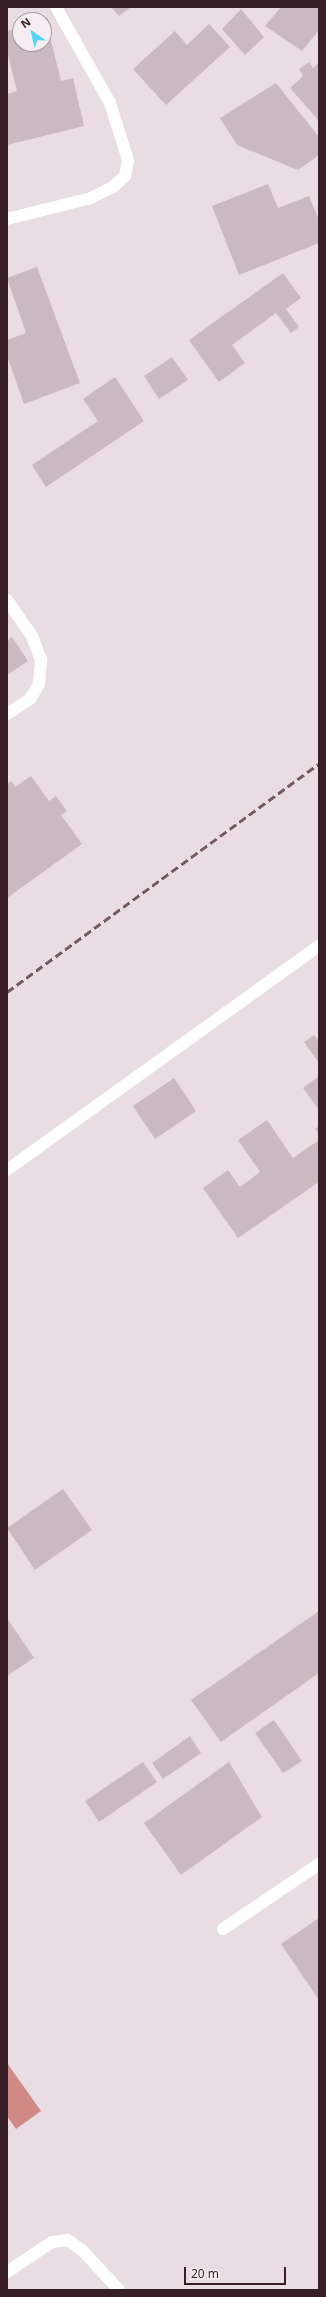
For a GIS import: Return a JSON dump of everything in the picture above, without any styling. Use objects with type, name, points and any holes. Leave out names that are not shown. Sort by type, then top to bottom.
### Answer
[{"type":"street","points":[[7,219],[92,198],[113,187],[125,176],[128,160],[110,103],[56,7]]},
{"type":"street","points":[[7,600],[32,636],[41,660],[38,684],[30,699],[7,714]]},
{"type":"street","points":[[7,1170],[319,946]]},
{"type":"street","points":[[223,1929],[319,1864]]},
{"type":"street","points":[[7,2272],[52,2242],[68,2240],[82,2250],[119,2290]]},
{"type":"shaded area","points":[[7,2063],[41,2111],[16,2129],[7,2116]]},
{"type":"building","points":[[111,7],[131,7],[119,16]]},
{"type":"building","points":[[281,7],[319,7],[319,30],[302,51],[265,26]]},
{"type":"building","points":[[241,9],[264,37],[245,55],[222,29]]},
{"type":"building","points":[[209,24],[230,47],[166,105],[133,69],[175,31],[187,45]]},
{"type":"building","points":[[12,30],[12,52],[52,52],[52,45],[61,81],[73,78],[84,126],[7,145],[7,94],[17,91],[7,51],[7,31]]},
{"type":"building","points":[[309,62],[313,68],[319,62],[319,121],[290,88],[303,76],[299,69]]},
{"type":"building","points":[[276,83],[319,137],[319,155],[298,170],[237,145],[220,118]]},
{"type":"building","points":[[268,184],[278,208],[309,196],[319,220],[319,243],[239,275],[212,206]]},
{"type":"building","points":[[37,267],[80,383],[24,404],[7,356],[7,340],[26,333],[7,278]]},
{"type":"building","points":[[283,273],[301,298],[286,309],[299,327],[291,333],[276,313],[232,345],[245,363],[219,382],[189,340]]},
{"type":"building","points":[[172,357],[188,380],[159,399],[144,376]]},
{"type":"building","points":[[115,377],[144,421],[46,487],[32,465],[98,421],[83,399]]},
{"type":"building","points":[[12,637],[28,661],[7,675],[7,641]]},
{"type":"building","points":[[31,776],[49,801],[56,796],[67,811],[61,815],[82,844],[7,898],[7,784],[12,781],[15,787]]},
{"type":"building","points":[[314,1035],[319,1041],[319,1063],[304,1042]]},
{"type":"building","points":[[319,1076],[319,1110],[303,1088]]},
{"type":"building","points":[[174,1078],[196,1111],[155,1139],[133,1106]]},
{"type":"building","points":[[267,1120],[293,1158],[319,1140],[319,1182],[238,1238],[203,1188],[228,1170],[240,1187],[260,1172],[238,1140]]},
{"type":"building","points":[[319,1126],[319,1134],[315,1129]]},
{"type":"building","points":[[63,1489],[92,1530],[35,1570],[7,1528]]},
{"type":"building","points":[[319,1611],[319,1673],[221,1742],[191,1700]]},
{"type":"building","points":[[7,1618],[34,1658],[7,1676]]},
{"type":"building","points":[[274,1720],[302,1761],[283,1773],[255,1733]]},
{"type":"building","points":[[190,1736],[201,1753],[163,1779],[152,1763]]},
{"type":"building","points":[[143,1762],[157,1782],[99,1822],[85,1801]]},
{"type":"building","points":[[229,1762],[262,1817],[181,1875],[144,1823]]},
{"type":"building","points":[[319,1918],[319,2000],[281,1944]]},
{"type":"railway","points":[[7,992],[319,764]]}]
